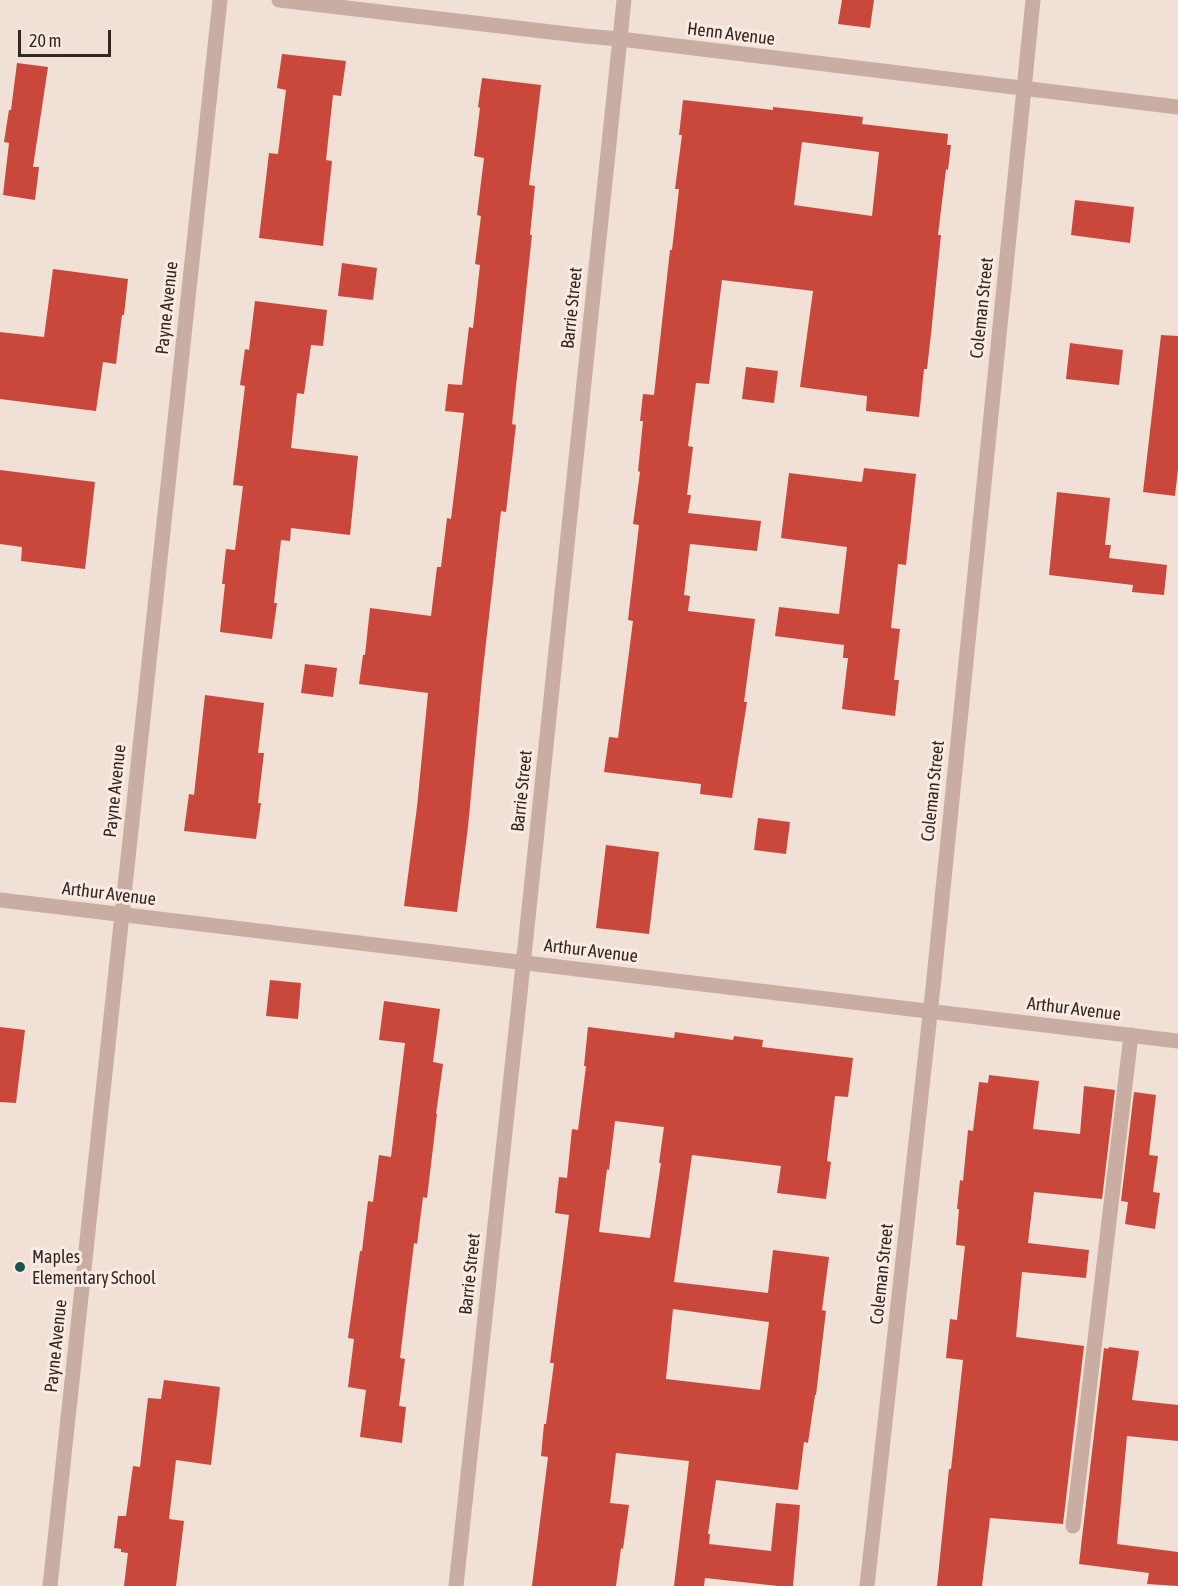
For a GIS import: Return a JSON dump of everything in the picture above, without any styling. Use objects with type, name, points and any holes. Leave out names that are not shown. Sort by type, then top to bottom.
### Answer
[{"type":"street","name":"Payne Avenue","points":[[50,1586],[220,0]]},
{"type":"street","name":"Henn Avenue","points":[[279,0],[1178,107]]},
{"type":"street","name":"Barrie Street","points":[[456,1586],[624,0]]},
{"type":"street","name":"Coleman Street","points":[[867,1586],[930,1011],[1033,0]]},
{"type":"street","name":"Arthur Avenue","points":[[0,900],[1178,1041]]},
{"type":"street","points":[[1073,1526],[1131,1035]]},
{"type":"building","points":[[842,0],[874,0],[870,28],[838,24]]},
{"type":"building","points":[[282,54],[346,61],[341,96],[333,95],[326,160],[332,161],[323,246],[259,238],[269,153],[278,154],[286,90],[277,88]]},
{"type":"building","points":[[17,63],[48,67],[33,167],[39,167],[35,200],[3,195],[9,143],[4,142]]},
{"type":"building","points":[[482,78],[541,85],[529,185],[535,186],[512,424],[516,425],[506,512],[501,511],[457,912],[404,906],[417,807],[428,693],[359,684],[370,608],[431,616],[437,567],[441,567],[447,518],[451,519],[464,413],[445,411],[448,384],[462,385],[469,327],[473,328],[480,265],[475,264],[481,216],[477,215],[484,158],[474,156]]},
{"type":"building","points":[[683,100],[863,117],[862,124],[948,134],[947,145],[951,145],[938,235],[941,235],[931,334],[927,369],[924,369],[919,417],[866,411],[867,396],[800,387],[813,291],[722,280],[709,384],[696,383],[688,446],[693,447],[687,495],[691,495],[688,513],[761,521],[757,551],[690,544],[684,595],[690,596],[688,611],[755,619],[744,702],[747,702],[732,798],[700,794],[701,784],[604,772],[609,737],[618,738],[633,621],[628,620],[639,525],[633,524],[640,472],[638,471],[643,421],[640,421],[643,394],[654,395],[679,189],[675,189],[682,135],[679,135]],"holes":[[[802,142],[879,152],[872,216],[794,205]]]},
{"type":"building","points":[[1075,200],[1134,207],[1130,243],[1071,235]]},
{"type":"building","points":[[342,263],[377,268],[373,300],[338,296]]},
{"type":"building","points":[[53,269],[128,279],[116,364],[103,362],[96,411],[0,399],[0,332],[44,337]]},
{"type":"building","points":[[255,301],[327,310],[323,346],[311,345],[304,394],[297,393],[291,448],[358,456],[350,535],[291,528],[290,541],[281,540],[272,639],[220,632],[226,549],[235,550],[243,486],[233,485],[245,386],[240,385],[245,349],[249,350]]},
{"type":"building","points":[[1161,335],[1178,336],[1178,469],[1175,496],[1143,492]]},
{"type":"building","points":[[1070,343],[1123,350],[1119,385],[1066,379]]},
{"type":"building","points":[[746,367],[778,371],[774,403],[742,399]]},
{"type":"building","points":[[864,468],[916,474],[906,565],[898,564],[891,628],[900,629],[894,680],[899,680],[895,716],[842,709],[848,658],[843,658],[844,645],[775,636],[779,607],[839,614],[847,547],[781,538],[789,473],[862,482]]},
{"type":"building","points":[[0,470],[95,482],[85,569],[21,561],[22,547],[0,544]]},
{"type":"building","points":[[1057,492],[1110,498],[1105,545],[1111,545],[1109,558],[1167,565],[1164,595],[1132,592],[1133,585],[1049,575]]},
{"type":"building","points":[[305,664],[337,668],[333,697],[301,693]]},
{"type":"building","points":[[205,695],[264,703],[258,753],[264,753],[256,839],[184,831],[189,794],[194,795]]},
{"type":"building","points":[[758,818],[790,822],[786,854],[754,850]]},
{"type":"building","points":[[606,845],[659,852],[649,934],[596,928]]},
{"type":"building","points":[[270,980],[301,983],[298,1019],[266,1016]]},
{"type":"building","points":[[384,1001],[440,1009],[433,1062],[443,1064],[427,1198],[423,1197],[417,1244],[414,1243],[400,1358],[405,1359],[399,1406],[406,1407],[402,1443],[360,1437],[366,1390],[348,1387],[354,1339],[348,1338],[368,1201],[373,1202],[379,1155],[391,1157],[405,1043],[379,1040]]},
{"type":"building","points":[[0,1027],[25,1030],[16,1103],[0,1102]]},
{"type":"building","points":[[588,1027],[674,1038],[675,1032],[733,1040],[734,1036],[763,1040],[762,1047],[853,1058],[848,1097],[835,1096],[827,1161],[831,1162],[826,1199],[777,1193],[781,1166],[692,1155],[674,1282],[768,1293],[773,1250],[829,1257],[822,1310],[826,1311],[816,1395],[808,1443],[804,1442],[798,1490],[716,1480],[708,1534],[710,1534],[709,1544],[771,1551],[776,1503],[800,1505],[793,1586],[705,1578],[704,1586],[674,1586],[689,1461],[616,1453],[610,1503],[629,1505],[616,1586],[532,1586],[548,1457],[541,1456],[554,1363],[550,1363],[569,1215],[555,1213],[559,1177],[567,1178],[572,1129],[578,1130],[586,1066],[584,1066]],"holes":[[[615,1121],[664,1127],[650,1238],[599,1232]],[[673,1309],[769,1322],[760,1390],[666,1379]]]},
{"type":"building","points":[[989,1075],[1039,1081],[1033,1129],[1080,1134],[1084,1086],[1115,1090],[1102,1199],[1034,1192],[1028,1243],[1089,1250],[1086,1278],[1022,1272],[1016,1337],[1084,1346],[1063,1524],[990,1518],[982,1586],[937,1586],[963,1360],[946,1358],[950,1319],[957,1320],[965,1246],[956,1245],[959,1209],[957,1209],[960,1180],[963,1181],[968,1130],[973,1131],[979,1082],[988,1083]]},
{"type":"building","points":[[1134,1092],[1156,1095],[1149,1155],[1158,1156],[1153,1192],[1160,1193],[1155,1229],[1125,1224],[1128,1202],[1121,1201]]},
{"type":"building","points":[[1104,1348],[1139,1351],[1132,1400],[1178,1405],[1178,1441],[1127,1436],[1117,1544],[1178,1552],[1178,1586],[1147,1584],[1149,1573],[1079,1564]]},
{"type":"building","points":[[164,1380],[220,1387],[211,1465],[176,1460],[169,1519],[184,1521],[176,1586],[124,1586],[128,1553],[114,1548],[118,1516],[126,1516],[133,1466],[140,1467],[148,1398],[161,1399]]},
{"type":"place","name":"Maples Elementary School","points":[[20,1267]]}]
